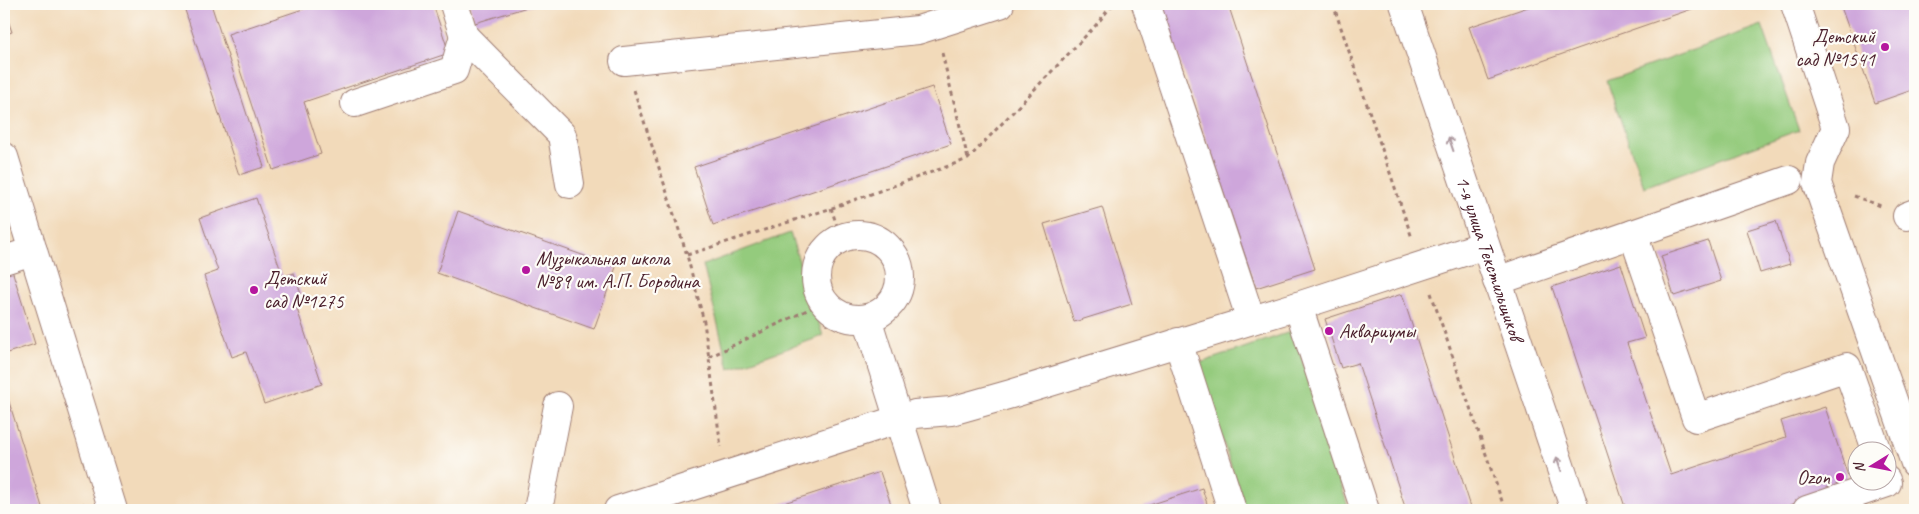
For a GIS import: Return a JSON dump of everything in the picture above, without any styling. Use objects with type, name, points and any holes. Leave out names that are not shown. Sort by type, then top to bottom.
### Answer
[{"type":"street","points":[[454,4],[464,36],[562,135],[570,184]]},
{"type":"street","points":[[624,60],[918,30],[1000,4]]},
{"type":"street","points":[[1146,4],[1251,320]]},
{"type":"street","name":"1-я улица Текстильщиков","points":[[1404,4],[1575,510]]},
{"type":"street","points":[[1795,4],[1836,128],[1820,163],[1817,183],[1915,463]]},
{"type":"street","points":[[355,103],[454,70],[464,36]]},
{"type":"street","points":[[4,157],[113,510]]},
{"type":"street","points":[[1498,281],[1789,180]]},
{"type":"street","points":[[863,234],[876,238],[887,245],[896,256],[900,268],[901,281],[897,294],[890,305],[880,314],[855,319],[843,317],[832,311],[824,302],[818,292],[815,280],[816,268],[828,246],[841,238],[863,234]]},
{"type":"street","points":[[1633,234],[1696,418],[1847,367],[1873,442]]},
{"type":"street","points":[[618,510],[915,414],[951,411],[1298,306],[1485,245]]},
{"type":"street","points":[[4,260],[33,251]]},
{"type":"street","points":[[1298,306],[1365,510]]},
{"type":"street","points":[[867,318],[927,510]]},
{"type":"street","points":[[1178,342],[1232,510]]},
{"type":"street","points":[[538,510],[558,406]]},
{"type":"street","points":[[1807,510],[1859,492]]},
{"type":"path","points":[[687,255],[831,208],[968,160],[1096,25],[1113,4]]},
{"type":"path","points":[[935,24],[968,160]]},
{"type":"path","points":[[624,60],[687,255],[704,322],[724,476]]},
{"type":"path","points":[[831,208],[841,238]]},
{"type":"path","points":[[709,357],[824,302]]},
{"type":"green space","points":[[1762,25],[1799,130],[1644,187],[1607,81]]},
{"type":"green space","points":[[790,233],[823,336],[729,369],[703,265]]},
{"type":"green space","points":[[1293,331],[1349,510],[1246,510],[1197,364]]},
{"type":"building","points":[[183,4],[211,4],[264,167],[239,175]]},
{"type":"building","points":[[318,4],[433,4],[449,53],[304,102],[321,154],[273,170],[228,34]]},
{"type":"building","points":[[469,4],[537,4],[475,23]]},
{"type":"building","points":[[1161,4],[1228,4],[1315,269],[1256,288]]},
{"type":"building","points":[[1537,4],[1706,4],[1488,80],[1469,27]]},
{"type":"building","name":"Детский сад №1541","points":[[1840,4],[1915,4],[1915,89],[1875,103]]},
{"type":"building","points":[[4,9],[12,32],[4,35]]},
{"type":"building","points":[[932,87],[951,144],[713,225],[694,167]]},
{"type":"building","name":"Детский сад №1275","points":[[256,198],[283,277],[294,273],[304,303],[296,306],[322,384],[264,404],[246,352],[232,357],[204,276],[218,271],[200,218]]},
{"type":"building","points":[[1102,207],[1132,304],[1074,322],[1044,224]]},
{"type":"building","name":"Музыкальная школа №89 им. А.П. Бородина","points":[[458,211],[616,267],[594,329],[437,273]]},
{"type":"building","points":[[1776,221],[1790,264],[1760,273],[1747,230]]},
{"type":"building","points":[[1708,241],[1721,281],[1674,296],[1661,256]]},
{"type":"building","points":[[1621,264],[1645,338],[1627,343],[1671,475],[1786,437],[1781,421],[1825,407],[1846,470],[1846,487],[1775,510],[1626,510],[1552,287]]},
{"type":"building","points":[[12,270],[35,344],[4,354],[4,272]]},
{"type":"building","points":[[1402,294],[1472,510],[1406,510],[1358,363],[1341,368],[1325,319]]},
{"type":"building","points":[[4,386],[43,510],[4,510]]},
{"type":"building","points":[[880,472],[893,510],[762,510]]},
{"type":"building","points":[[1202,488],[1209,510],[1134,510]]},
{"type":"building","points":[[84,503],[86,510],[63,510]]},
{"type":"place","name":"Детский сад №1541","points":[[1885,47]]},
{"type":"place","name":"Музыкальная школа №89 им. А.П. Бородина","points":[[526,270]]},
{"type":"place","name":"Детский сад №1275","points":[[254,290]]},
{"type":"place","name":"Аквариумы","points":[[1329,331]]},
{"type":"place","name":"Ozon","points":[[1840,477]]}]
